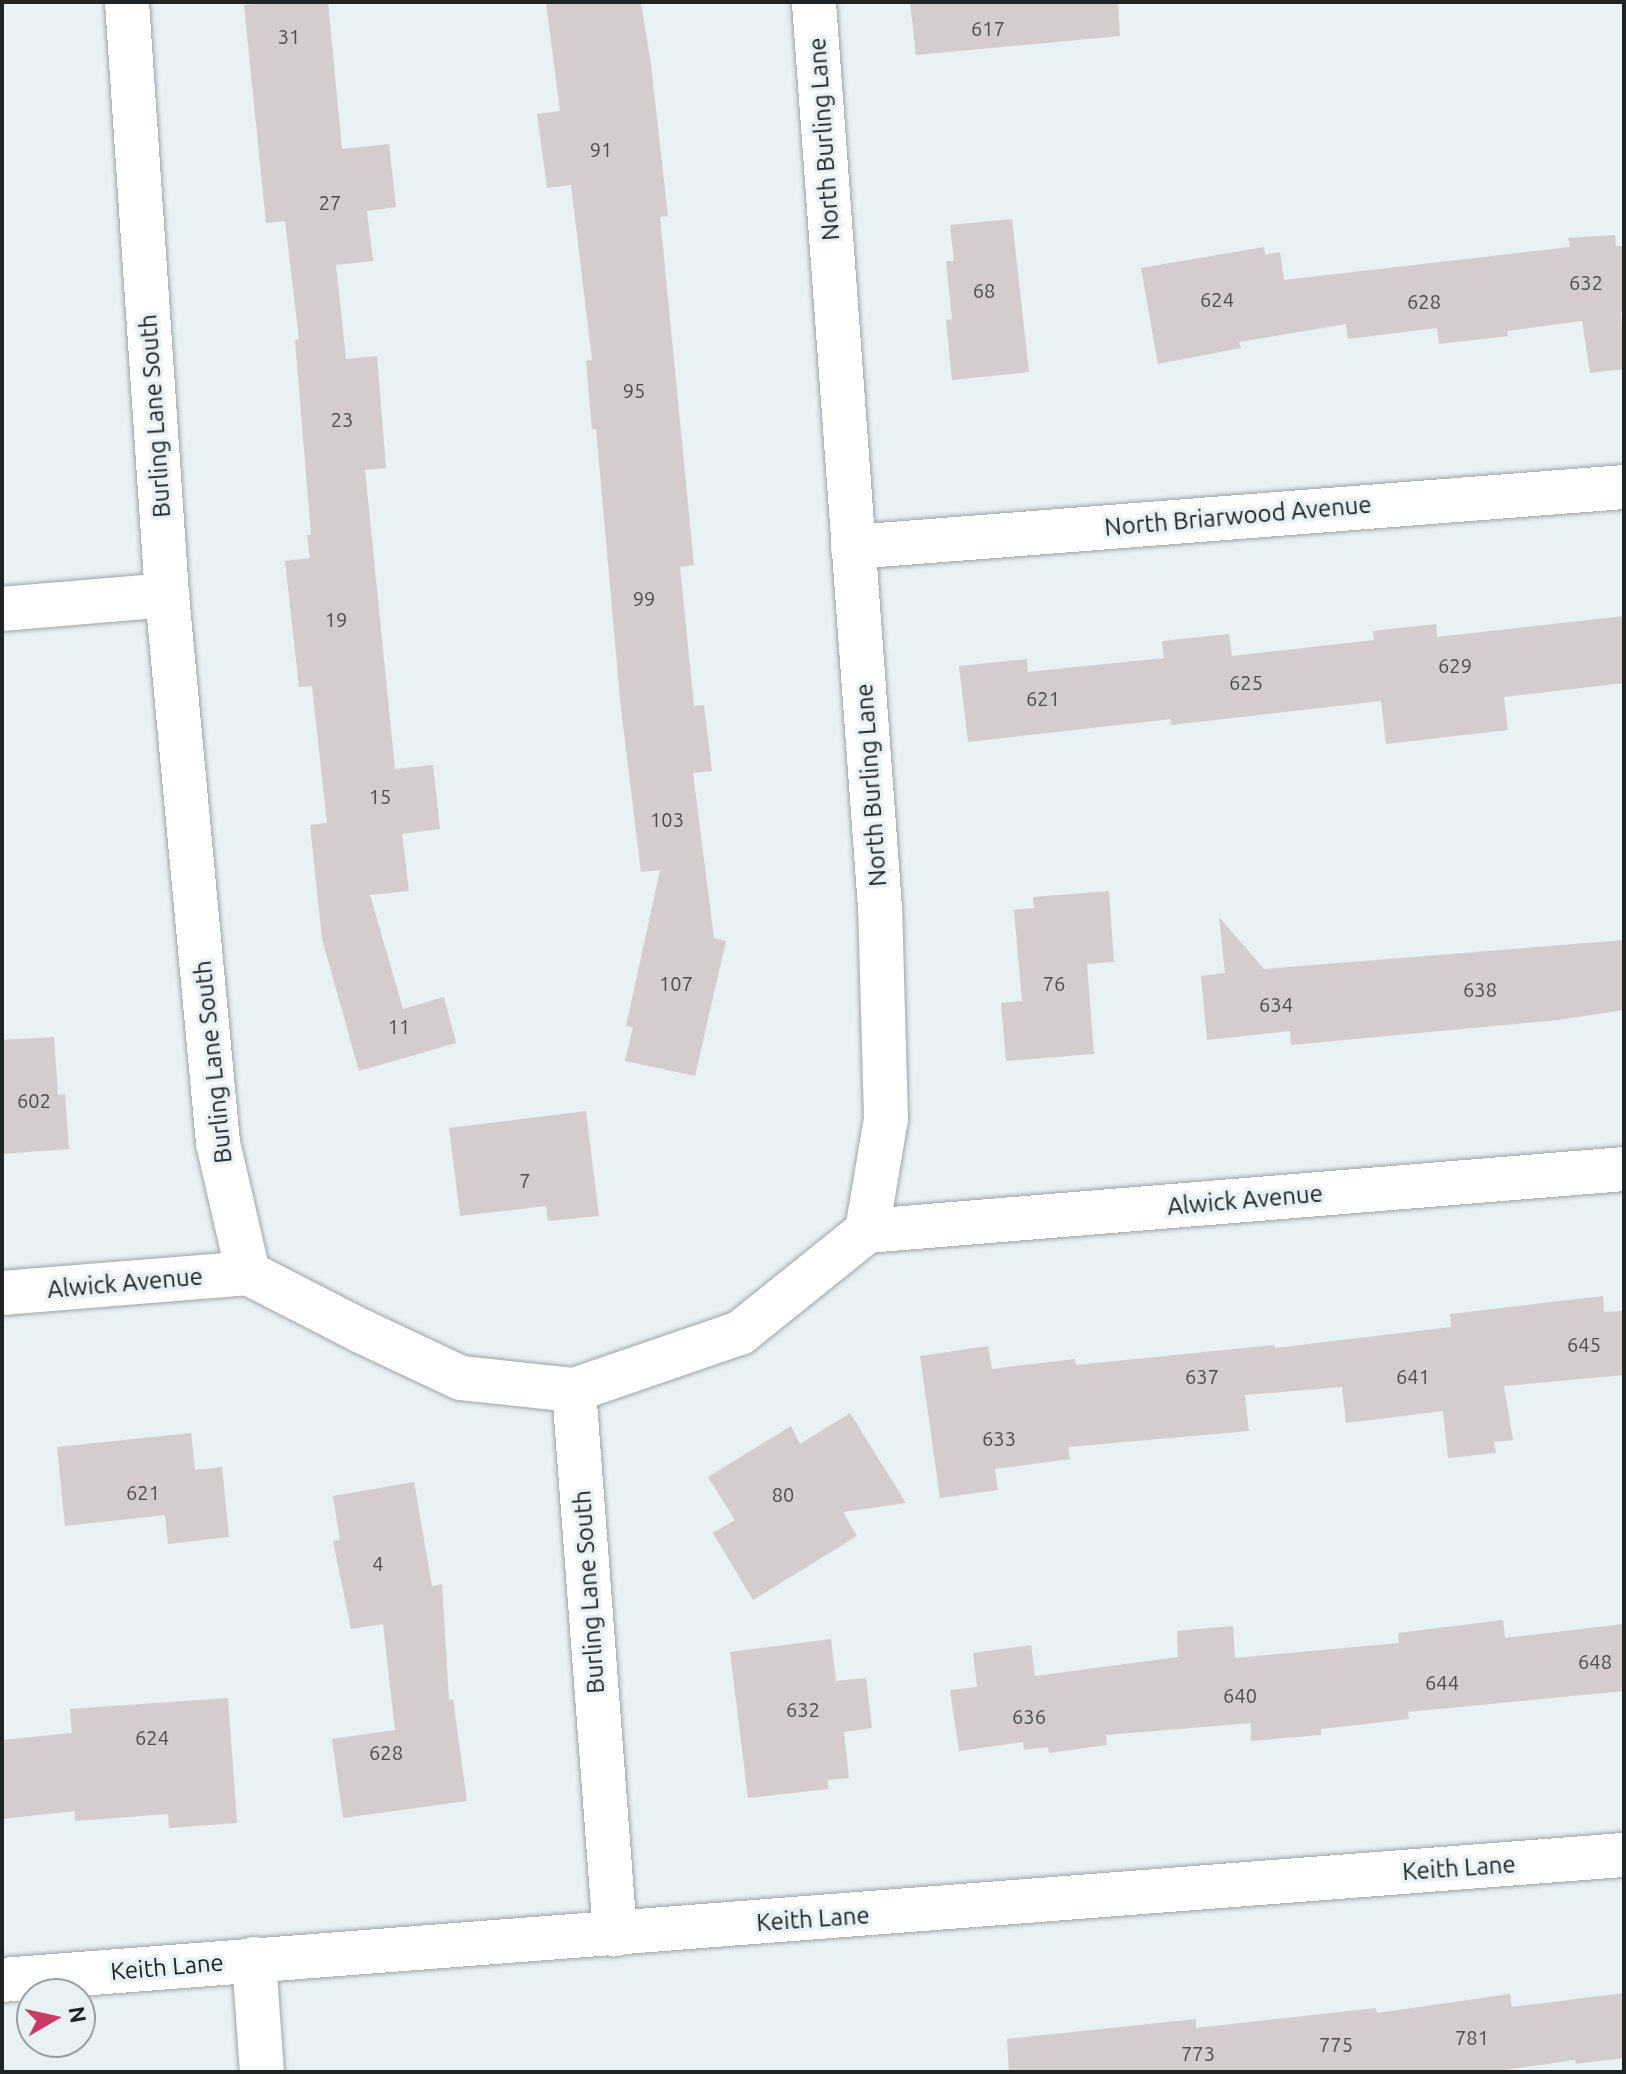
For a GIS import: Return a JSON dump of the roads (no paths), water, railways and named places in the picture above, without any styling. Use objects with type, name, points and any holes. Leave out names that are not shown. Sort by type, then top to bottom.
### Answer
[{"type":"street","name":"Burling Lane South","points":[[127,2],[167,595],[218,1143],[248,1273]]},
{"type":"street","name":"North Burling Lane","points":[[814,2],[880,908],[886,1119],[867,1231]]},
{"type":"street","name":"North Briarwood Avenue","points":[[853,547],[1624,487]]},
{"type":"street","points":[[2,609],[167,595]]},
{"type":"street","name":"Alwick Avenue","points":[[867,1231],[1624,1169]]},
{"type":"street","points":[[248,1273],[461,1378],[574,1390],[740,1333],[867,1231]]},
{"type":"street","name":"Alwick Avenue","points":[[2,1293],[248,1273]]},
{"type":"street","name":"Burling Lane South","points":[[574,1390],[615,1934]]},
{"type":"street","name":"Keith Lane","points":[[2,1980],[1624,1855]]},
{"type":"street","points":[[254,1959],[262,2072]]}]
